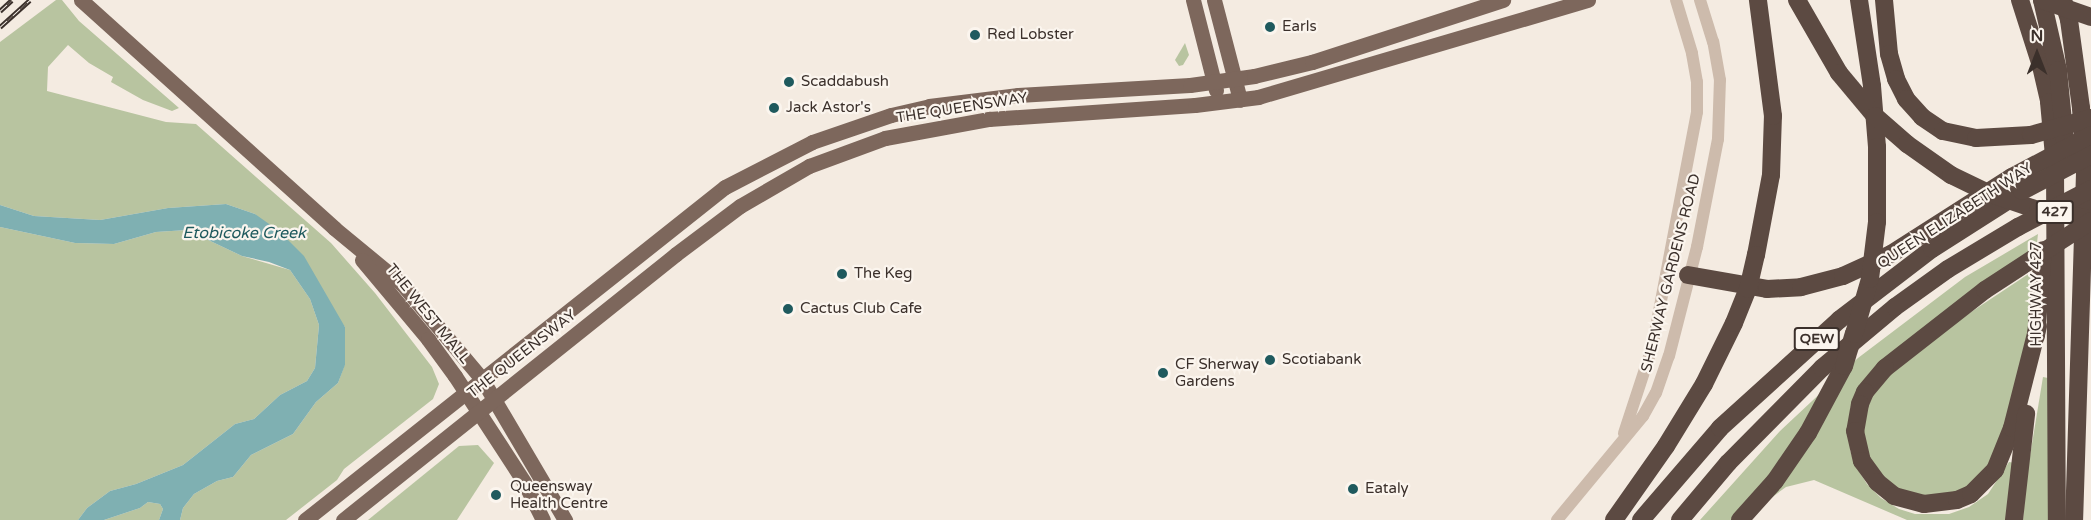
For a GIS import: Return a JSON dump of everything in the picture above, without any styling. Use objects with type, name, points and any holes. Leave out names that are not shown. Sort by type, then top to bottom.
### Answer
[{"type":"highway","points":[[1614,520],[1666,446],[1704,384],[1748,289],[1771,175],[1773,116],[1758,0]]},
{"type":"highway","points":[[1797,0],[1839,74],[1875,116],[1907,144],[1952,175],[1988,193],[2038,210],[2091,220]]},
{"type":"highway","points":[[1740,520],[1775,481],[1808,433],[1844,366],[1870,279],[1877,222],[1877,147],[1872,86],[1859,0]]},
{"type":"highway","points":[[1884,0],[1889,54],[1896,79],[1906,99],[1922,117],[1943,130],[1976,138],[2031,135],[2091,118]]},
{"type":"highway","name":"HIGHWAY 427","points":[[2020,0],[2049,102],[2055,167],[2057,520]]},
{"type":"highway","points":[[2042,0],[2091,17]]},
{"type":"highway","points":[[2042,0],[2058,70],[2066,135],[2065,255],[2060,367],[2057,382]]},
{"type":"highway","name":"427","points":[[2063,0],[2069,21],[2088,181],[2074,520]]},
{"type":"highway","points":[[2014,520],[2038,326],[2044,174],[2042,118],[2034,45]]},
{"type":"highway","points":[[1686,283],[1767,289],[1801,287],[1843,276],[1891,254],[2017,184],[2091,135]]},
{"type":"highway","name":"QUEEN ELIZABETH WAY","points":[[1641,520],[1720,428],[1839,321],[2017,184],[2091,155]]},
{"type":"highway","points":[[1680,520],[1728,463],[1822,368],[1904,301],[1948,269],[2088,181],[2091,206]]},
{"type":"highway","points":[[2038,326],[2012,428],[1995,470],[1977,489],[1957,500],[1924,504],[1894,496],[1877,483],[1862,461],[1855,430],[1865,392],[1885,368],[1985,290],[2091,220]]},
{"type":"main road","name":"THE WEST MALL","points":[[81,0],[334,228],[402,284],[482,380],[565,520]]},
{"type":"main road","points":[[1193,0],[1219,103]]},
{"type":"main road","points":[[1214,0],[1240,100]]},
{"type":"main road","name":"THE QUEENSWAY","points":[[305,520],[725,187],[812,142],[891,115],[929,106],[1041,93],[1213,82],[1254,76],[1312,62],[1503,0]]},
{"type":"main road","name":"THE QUEENSWAY","points":[[343,520],[676,254],[740,206],[780,181],[818,163],[885,138],[934,127],[1014,116],[1240,100],[1301,86],[1588,0]]},
{"type":"main road","points":[[1014,116],[1027,111],[1036,103],[1041,93]]},
{"type":"main road","name":"THE WEST MALL","points":[[334,228],[428,339],[524,482],[543,520]]},
{"type":"street","name":"SHERWAY GARDENS ROAD","points":[[1623,437],[1652,348],[1697,112],[1697,82],[1692,53],[1676,0]]},
{"type":"street","name":"SHERWAY GARDENS ROAD","points":[[1557,520],[1623,437],[1643,416],[1656,393],[1669,356],[1706,207],[1718,139],[1720,80],[1713,42],[1700,0]]},
{"type":"street","points":[[1667,270],[1686,283]]},
{"type":"street","points":[[1663,287],[1686,283]]},
{"type":"green space","points":[[56,0],[62,0],[79,21],[179,108],[172,111],[143,100],[111,82],[113,77],[89,63],[68,45],[48,67],[47,91],[166,122],[196,124],[331,243],[375,293],[432,367],[439,384],[433,399],[344,469],[337,480],[286,520],[180,520],[183,508],[194,494],[217,481],[233,477],[251,455],[293,434],[316,402],[338,383],[345,364],[345,327],[255,214],[226,204],[168,208],[100,220],[34,216],[0,205],[0,42]]},
{"type":"green space","points":[[1185,43],[1189,55],[1183,65],[1179,66],[1175,60]]},
{"type":"green space","points":[[0,227],[75,243],[114,244],[156,232],[187,230],[242,256],[290,270],[310,299],[319,325],[315,368],[307,381],[280,395],[254,419],[235,424],[183,465],[136,484],[110,491],[87,508],[78,520],[0,520]]},
{"type":"green space","points":[[2038,234],[2036,252],[1857,391],[1850,409],[1850,450],[1855,465],[1867,484],[1881,498],[1899,509],[1915,514],[1949,514],[1969,507],[1988,494],[2009,462],[2015,463],[2007,520],[1907,520],[1814,480],[1786,487],[1741,520],[1700,520],[1780,431],[1858,358],[1965,277]]},
{"type":"green space","points":[[2036,269],[2029,335],[2011,411],[1993,462],[1967,488],[1929,499],[1899,491],[1870,463],[1862,423],[1876,386],[1947,328]]},
{"type":"green space","points":[[2043,377],[2048,378],[2048,520],[2023,520],[2026,480]]},
{"type":"green space","points":[[478,445],[494,463],[457,520],[368,520],[459,446]]},
{"type":"green space","points":[[148,502],[160,504],[163,509],[159,520],[104,520],[140,508]]},
{"type":"water","name":"Etobicoke Creek","points":[[226,204],[255,214],[279,231],[304,256],[345,327],[345,365],[338,383],[316,402],[293,434],[251,455],[233,477],[217,481],[194,494],[183,508],[180,520],[159,520],[163,509],[160,504],[148,502],[140,508],[104,520],[78,520],[87,508],[110,491],[136,484],[183,465],[235,424],[254,419],[280,395],[307,381],[315,368],[319,325],[310,299],[290,270],[242,256],[187,230],[156,232],[114,244],[75,243],[0,227],[0,205],[34,216],[100,220],[168,208]]},
{"type":"railway","points":[[0,11],[12,0]]},
{"type":"railway","points":[[0,27],[30,0]]},
{"type":"place","name":"Earls","points":[[1270,27]]},
{"type":"place","name":"Red Lobster","points":[[975,35]]},
{"type":"place","name":"Scaddabush","points":[[789,82]]},
{"type":"place","name":"Jack Astor's","points":[[774,108]]},
{"type":"place","name":"The Keg","points":[[842,274]]},
{"type":"place","name":"Cactus Club Cafe","points":[[788,309]]},
{"type":"place","name":"Scotiabank","points":[[1270,360]]},
{"type":"place","name":"CF Sherway Gardens","points":[[1163,373]]},
{"type":"place","name":"Eataly","points":[[1353,489]]},
{"type":"place","name":"Queensway Health Centre","points":[[496,495]]}]
